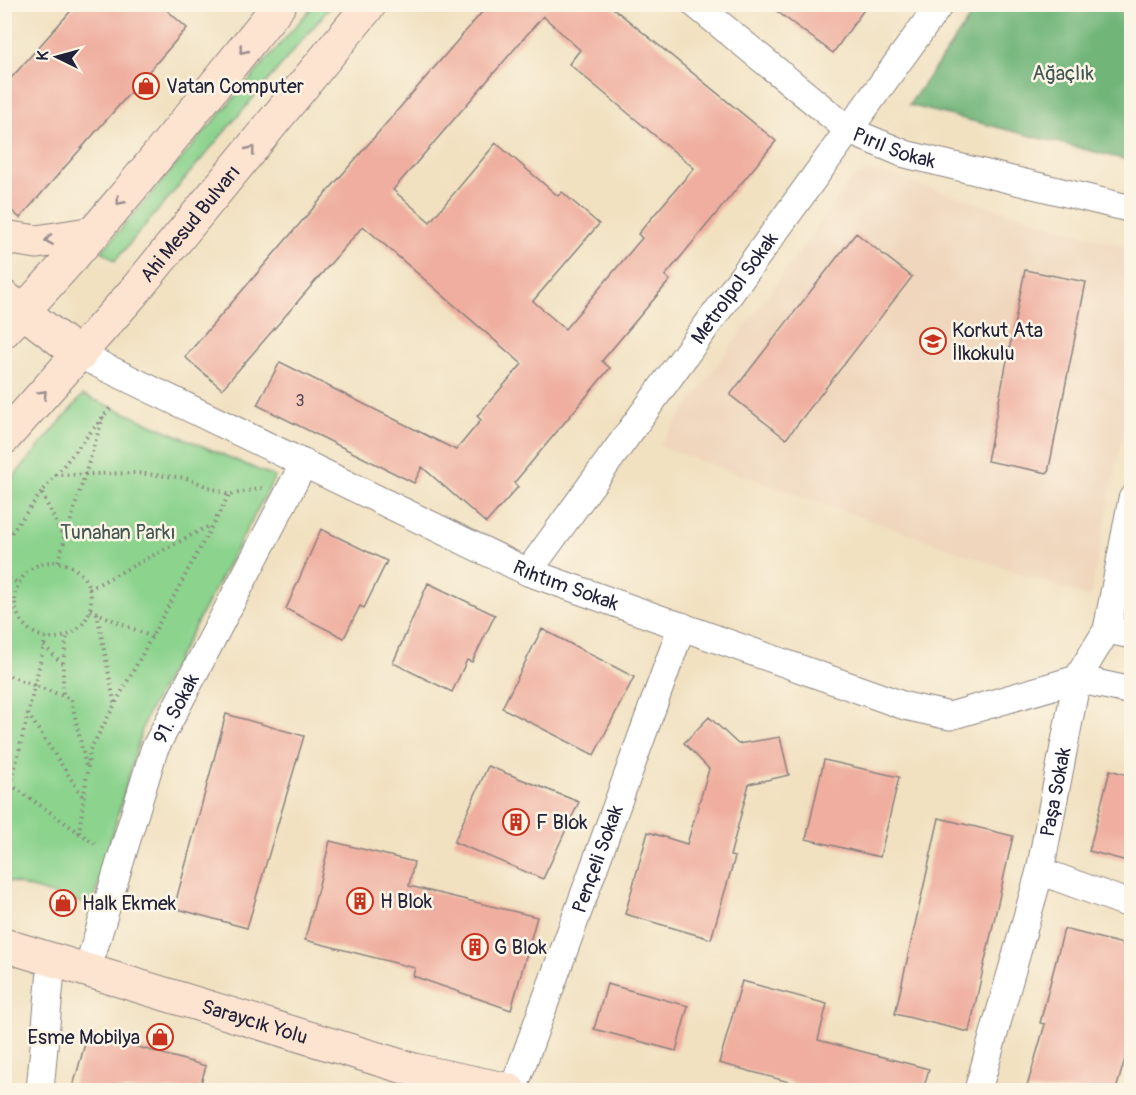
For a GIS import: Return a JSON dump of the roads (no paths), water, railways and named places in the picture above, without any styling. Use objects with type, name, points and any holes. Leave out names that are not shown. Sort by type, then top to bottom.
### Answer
[{"type":"main road","points":[[80,355],[11,313],[94,232],[280,4]]},
{"type":"main road","name":"Ahi Mesud Bulvarı","points":[[4,438],[80,355],[370,4]]},
{"type":"main road","points":[[4,237],[37,242],[94,232]]},
{"type":"main road","name":"Saraycık Yolu","points":[[4,945],[414,1070],[511,1090]]},
{"type":"street","name":"Pırıl Sokak","points":[[695,4],[850,130],[905,154],[1131,209]]},
{"type":"street","name":"Metrolpol Sokak","points":[[528,572],[939,4]]},
{"type":"street","name":"Rıhtım Sokak","points":[[80,355],[300,472],[528,572],[905,706],[950,716],[1077,679]]},
{"type":"street","name":"91. Sokak","points":[[87,971],[154,750],[300,472]]},
{"type":"street","name":"Paşa Sokak","points":[[978,1090],[1040,871],[1077,679],[1119,633],[1131,499]]},
{"type":"street","name":"Pençeli Sokak","points":[[511,1090],[682,626]]},
{"type":"street","points":[[1077,679],[1131,691]]},
{"type":"street","points":[[1040,871],[1131,905]]},
{"type":"street","points":[[40,1090],[52,960]]},
{"type":"place","name":"Vatan Computer","points":[[146,86]]},
{"type":"place","name":"Korkut Ata İlkokulu","points":[[933,341]]},
{"type":"place","name":"F Blok","points":[[516,822]]},
{"type":"place","name":"H Blok","points":[[360,901]]},
{"type":"place","name":"Halk Ekmek","points":[[63,903]]},
{"type":"place","name":"G Blok","points":[[475,947]]},
{"type":"place","name":"Esme Mobilya","points":[[160,1037]]},
{"type":"park label","name":"Ağaçlık","points":[[1063,73]]},
{"type":"park label","name":"Tunahan Parkı","points":[[118,532]]}]
